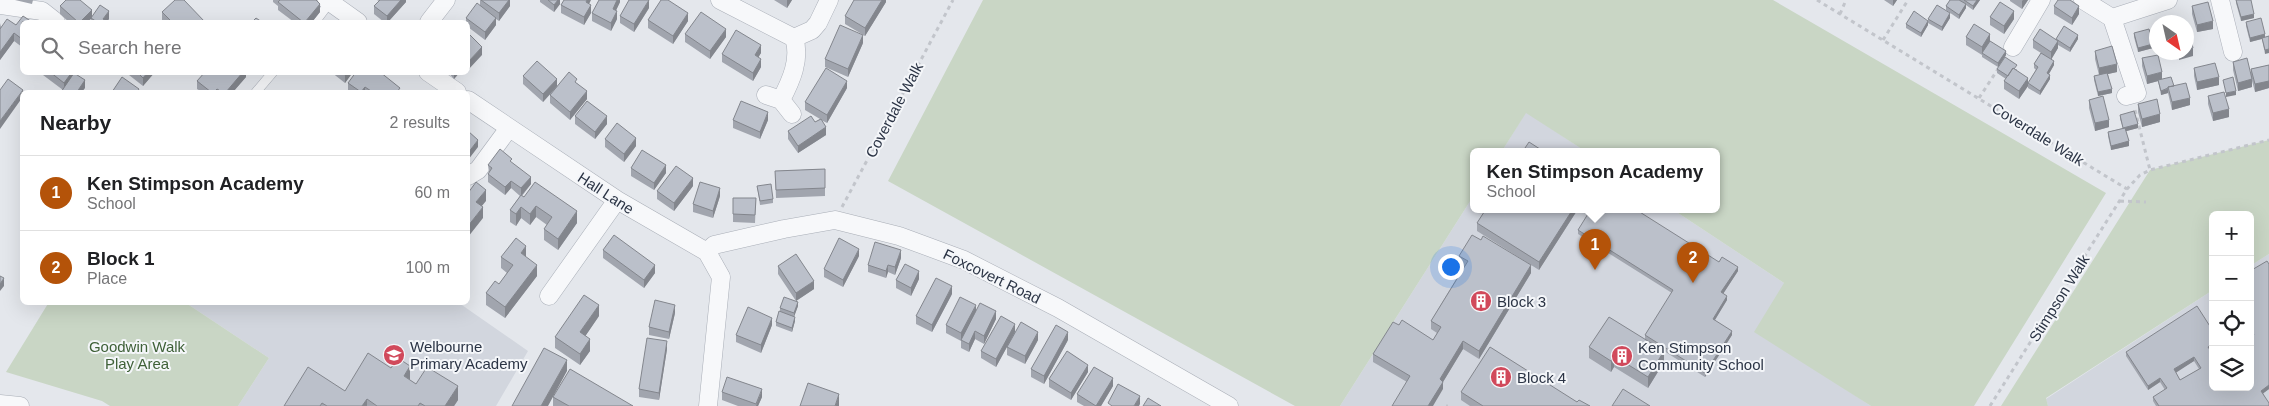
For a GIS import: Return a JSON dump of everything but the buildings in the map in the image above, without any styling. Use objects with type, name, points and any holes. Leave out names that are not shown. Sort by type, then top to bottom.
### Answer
[{"type":"street","points":[[431,20],[446,0]]},
{"type":"street","points":[[720,0],[794,38],[798,50],[789,84],[773,98],[792,114]]},
{"type":"street","points":[[794,38],[812,30],[818,23],[829,0]]},
{"type":"street","points":[[2013,46],[2041,0]]},
{"type":"street","points":[[2082,0],[2112,18],[2136,92],[2126,96]]},
{"type":"street","points":[[2112,18],[2168,0]]},
{"type":"street","points":[[2220,0],[2233,52]]},
{"type":"street","points":[[329,1],[355,20]]},
{"type":"street","points":[[0,5],[42,11],[53,20]]},
{"type":"street","points":[[432,75],[454,90]]},
{"type":"street","name":"Hall Lane","points":[[470,101],[617,200],[707,252]]},
{"type":"street","points":[[470,175],[478,170],[509,128]]},
{"type":"street","points":[[549,296],[617,200]]},
{"type":"street","name":"Foxcovert Road","points":[[707,252],[714,245],[835,220],[899,236],[964,260],[1058,308],[1229,406]]},
{"type":"street","points":[[707,252],[721,276],[708,406]]},
{"type":"street","points":[[0,404],[20,406]]},
{"type":"lane","points":[[315,20],[329,1]]},
{"type":"lane","points":[[258,90],[270,75]]},
{"type":"path","name":"Coverdale Walk","points":[[835,220],[953,0]]},
{"type":"path","name":"Coverdale Walk","points":[[1817,0],[2127,190]]},
{"type":"path","points":[[1840,14],[1846,0]]},
{"type":"path","points":[[1883,40],[1908,0]]},
{"type":"path","points":[[1979,98],[2013,46]]},
{"type":"path","points":[[2139,127],[2150,170]]},
{"type":"path","points":[[2127,190],[2140,175],[2150,170],[2269,140]]},
{"type":"path","name":"Stimpson Walk","points":[[1990,406],[2127,190]]},
{"type":"path","points":[[2120,201],[2146,202]]},
{"type":"shaded area","points":[[1526,112],[1580,148],[1504,148]]},
{"type":"shaded area","points":[[1470,201],[1470,213],[1678,213],[1784,283],[1830,379],[1871,406],[1340,406]]},
{"type":"shaded area","points":[[2269,254],[2269,406],[2048,406],[2046,399],[2209,293],[2209,391],[2254,391],[2254,263]]},
{"type":"shaded area","name":"Welbourne Primary Academy","points":[[189,305],[462,305],[528,351],[496,406],[238,406],[269,358]]},
{"type":"green space","points":[[983,0],[1773,0],[2106,193],[1974,406],[1871,406],[1754,332],[1784,283],[1678,213],[1720,213],[1720,148],[1580,148],[1526,113],[1504,148],[1470,148],[1470,201],[1340,406],[1295,406],[888,181]]},
{"type":"green space","points":[[2269,140],[2269,254],[2254,263],[2254,211],[2209,211],[2209,293],[2046,398],[2048,406],[2001,406],[2150,170]]},
{"type":"green space","name":"Goodwin Walk Play Area","points":[[47,305],[189,305],[269,358],[238,406],[110,406],[102,401],[6,372]]},
{"type":"place","name":"Ken Stimpson Academy","points":[[1595,270]]},
{"type":"place","name":"Block 1","points":[[1693,283]]},
{"type":"place","name":"Block 3","points":[[1481,301]]},
{"type":"place","name":"Welbourne Primary Academy","points":[[394,355]]},
{"type":"place","name":"Ken Stimpson Community School","points":[[1622,356]]},
{"type":"place","name":"Block 4","points":[[1501,377]]}]
